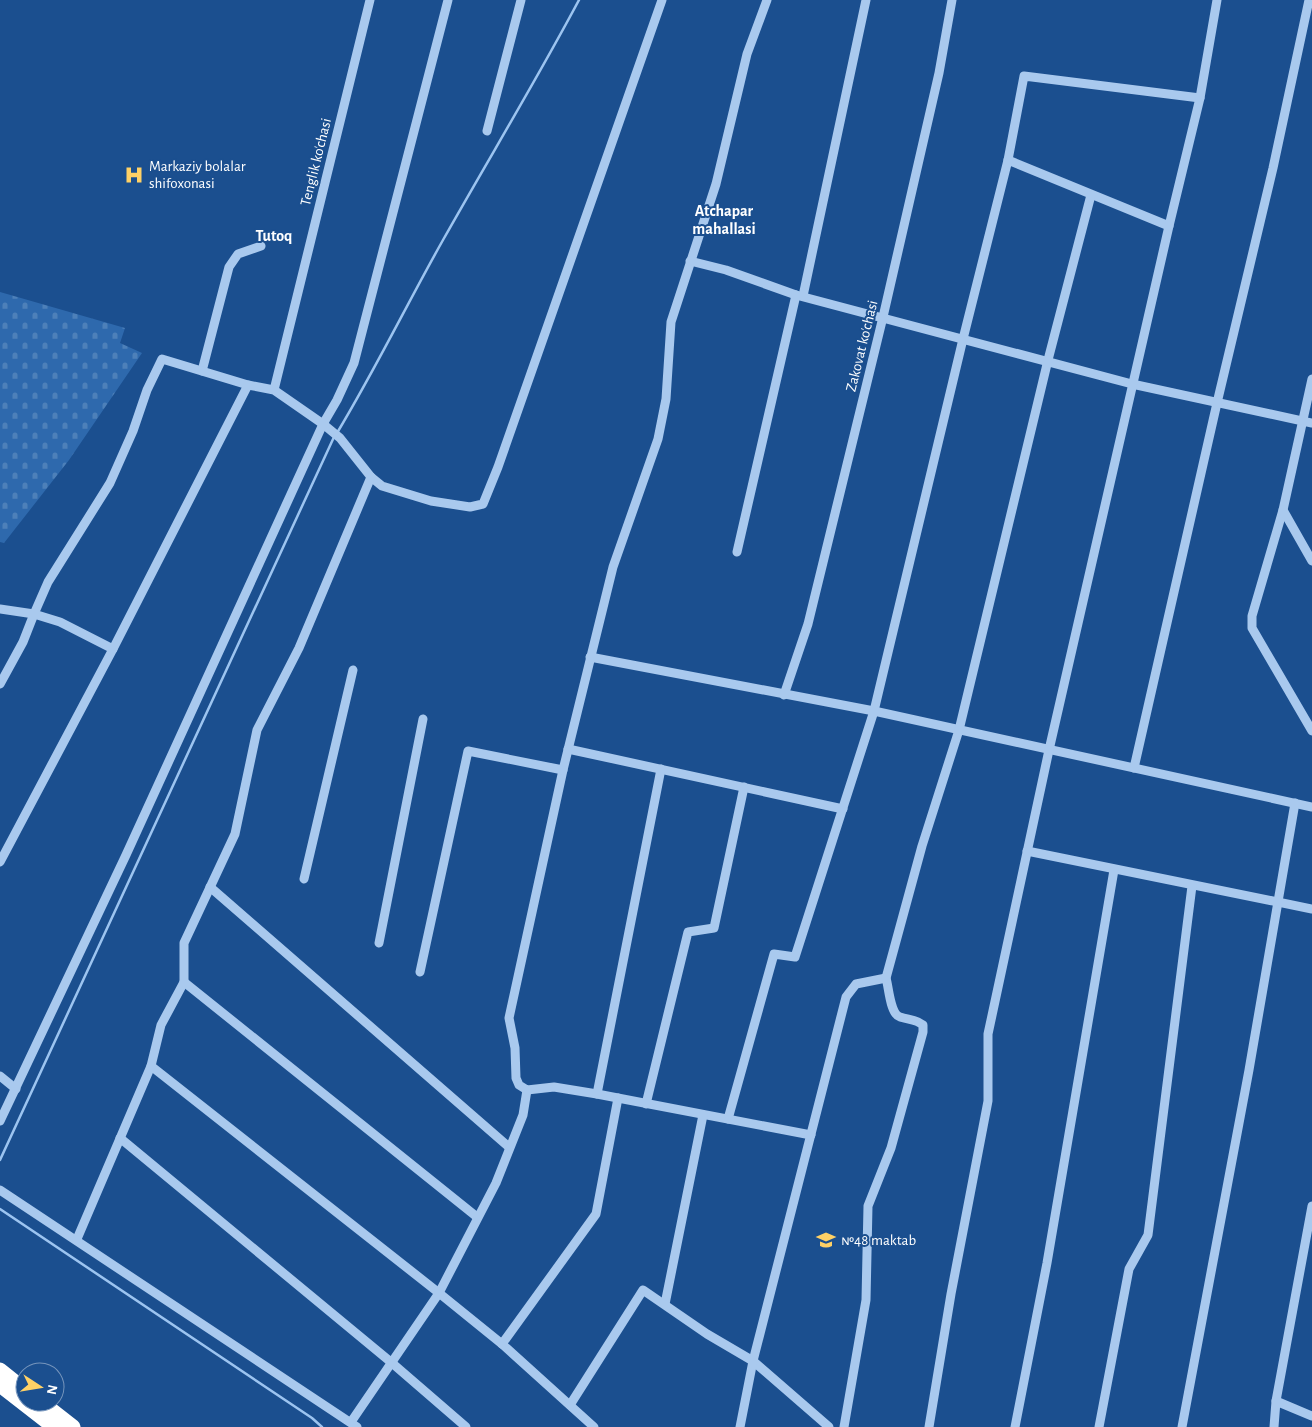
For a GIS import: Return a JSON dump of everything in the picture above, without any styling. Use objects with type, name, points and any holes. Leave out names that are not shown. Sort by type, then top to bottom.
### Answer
[{"type":"highway","points":[[0,1370],[15,1382]]},
{"type":"highway","points":[[0,1385],[54,1427]]},
{"type":"highway","points":[[54,1412],[73,1427]]},
{"type":"street","name":"Tenglik ko'chasi","points":[[274,390],[370,0]]},
{"type":"street","points":[[0,1121],[126,855],[354,363],[448,0]]},
{"type":"street","points":[[487,132],[521,0]]},
{"type":"street","points":[[0,684],[24,642],[48,582],[110,483],[133,430],[147,390],[162,359],[274,390],[340,438],[371,477],[382,486],[431,501],[470,507],[483,504],[498,467],[662,0]]},
{"type":"street","points":[[768,0],[748,54],[716,184],[671,322],[666,399],[658,439],[613,567],[563,770],[508,1018],[515,1048],[516,1078],[519,1085],[527,1090],[554,1087],[811,1135]]},
{"type":"street","points":[[736,552],[800,296],[866,0]]},
{"type":"street","name":"Zakovat ko'chasi","points":[[784,695],[808,624],[883,317],[939,73],[952,0]]},
{"type":"street","points":[[929,1427],[951,1294],[988,1100],[988,1034],[1048,750],[1200,98],[1217,0]]},
{"type":"street","points":[[1134,768],[1217,403],[1273,168],[1309,0]]},
{"type":"street","points":[[728,1119],[774,954],[795,957],[874,711],[1008,160],[1024,76],[1200,98]]},
{"type":"street","points":[[1008,160],[1169,226]]},
{"type":"street","points":[[844,1427],[866,1300],[868,1206],[891,1148],[923,1032],[923,1025],[918,1021],[898,1017],[892,1011],[886,978],[922,846],[959,730],[1048,360],[1092,195]]},
{"type":"street","points":[[202,371],[229,267],[238,254],[261,246]]},
{"type":"street","points":[[690,261],[726,270],[800,296],[1048,360],[1132,384],[1312,423]]},
{"type":"street","points":[[1312,379],[1283,510],[1252,616],[1252,628],[1312,731]]},
{"type":"street","points":[[0,862],[113,649],[248,384]]},
{"type":"street","points":[[77,1239],[151,1066],[161,1025],[184,982],[184,943],[235,834],[257,730],[299,648],[371,477]]},
{"type":"street","points":[[1283,510],[1312,561]]},
{"type":"street","points":[[0,609],[34,614],[60,622],[113,649]]},
{"type":"street","points":[[590,657],[874,711],[1312,807]]},
{"type":"street","points":[[304,879],[353,670]]},
{"type":"street","points":[[379,943],[424,719]]},
{"type":"street","points":[[568,749],[843,809]]},
{"type":"street","points":[[420,972],[468,751],[563,770]]},
{"type":"street","points":[[597,1094],[661,769]]},
{"type":"street","points":[[646,1104],[688,932],[714,928],[744,787]]},
{"type":"street","points":[[1182,1427],[1249,1070],[1276,903],[1295,803]]},
{"type":"street","points":[[1027,851],[1312,909]]},
{"type":"street","points":[[1015,1427],[1047,1263],[1114,870]]},
{"type":"street","points":[[1099,1427],[1129,1269],[1148,1235],[1192,886]]},
{"type":"street","points":[[210,887],[509,1147]]},
{"type":"street","points":[[740,1427],[753,1361],[846,997],[856,984],[886,978]]},
{"type":"street","points":[[184,982],[478,1217]]},
{"type":"street","points":[[151,1066],[502,1344],[594,1427]]},
{"type":"street","points":[[0,1076],[16,1089]]},
{"type":"street","points":[[0,1190],[77,1239],[354,1424],[439,1293],[496,1183],[523,1115],[527,1090]]},
{"type":"street","points":[[502,1344],[596,1214],[618,1098]]},
{"type":"street","points":[[665,1304],[703,1115]]},
{"type":"street","points":[[120,1138],[392,1363],[466,1427]]},
{"type":"street","points":[[1274,1427],[1276,1401],[1312,1206]]},
{"type":"street","points":[[570,1405],[643,1290],[707,1334],[753,1361],[829,1427]]},
{"type":"street","points":[[1276,1401],[1312,1416]]},
{"type":"green space","points":[[0,292],[125,328],[120,343],[142,353],[69,460],[4,543],[0,542]]},
{"type":"waterway","points":[[337,433],[443,240],[579,0]]},
{"type":"waterway","points":[[0,1160],[334,437]]},
{"type":"waterway","points":[[0,1209],[312,1418],[322,1427]]},
{"type":"place","name":"Markaziy bolalar shifoxonasi","points":[[134,175]]},
{"type":"place","name":"№48 maktab","points":[[826,1240]]},
{"type":"district","name":"Atchapar mahallasi","points":[[724,220]]},
{"type":"district","name":"Tutoq","points":[[274,236]]}]
